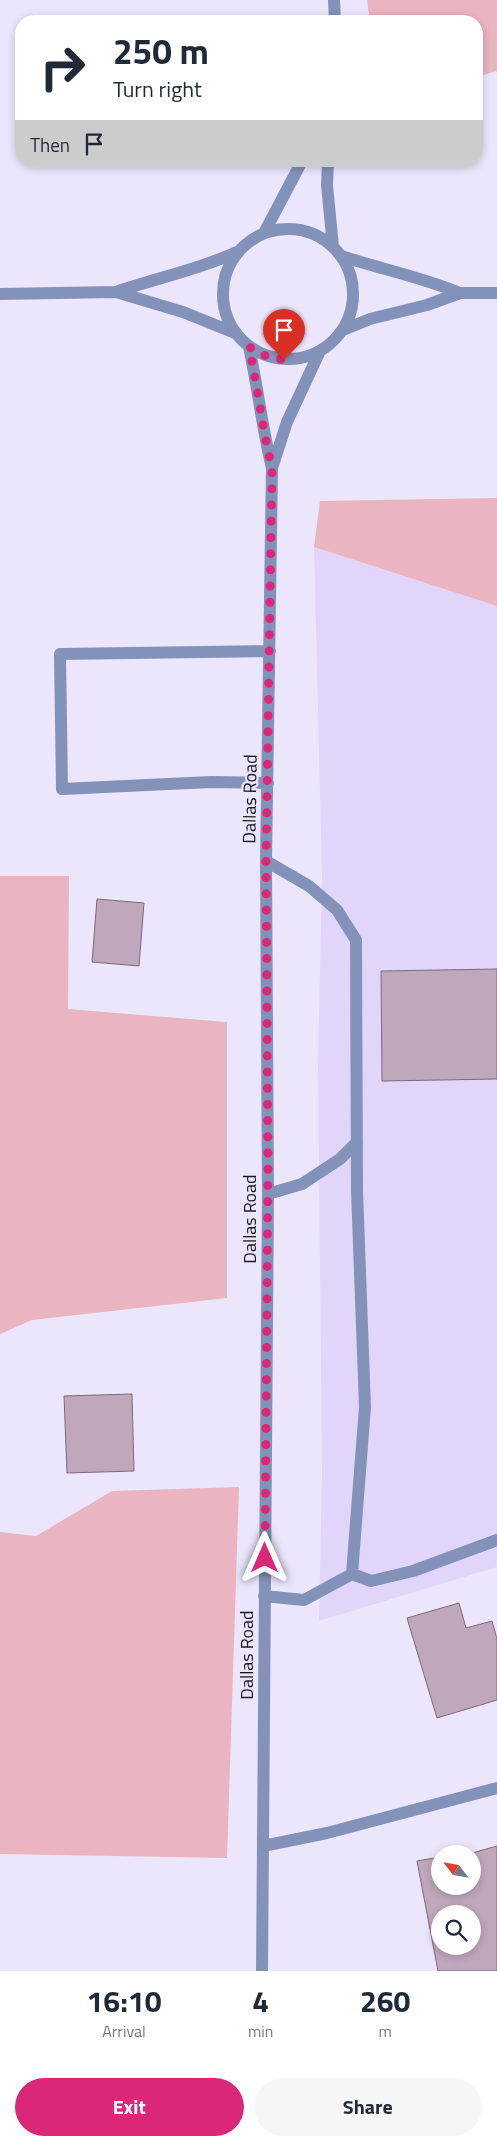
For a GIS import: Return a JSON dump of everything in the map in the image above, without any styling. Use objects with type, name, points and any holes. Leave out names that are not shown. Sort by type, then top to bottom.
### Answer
[{"type":"street","points":[[334,0],[335,15]]},
{"type":"street","points":[[264,233],[299,167]]},
{"type":"street","points":[[328,167],[327,185],[337,251],[350,274],[353,293],[351,312],[343,330]]},
{"type":"street","points":[[460,293],[430,281],[398,274],[337,251],[318,236],[300,230],[282,229],[264,233],[250,241],[238,252],[228,266],[223,292],[227,318],[235,333],[249,347],[266,356],[284,360],[303,358],[320,351],[343,330],[370,319],[427,305],[460,293],[497,293]]},
{"type":"street","points":[[116,292],[157,278],[212,264],[238,252]]},
{"type":"street","points":[[0,294],[116,292],[183,312],[235,333]]},
{"type":"street","name":"Dallas Road","points":[[249,347],[262,406],[262,428],[272,468],[266,861],[268,1194],[262,1971]]},
{"type":"street","name":"Dallas Road","points":[[272,468],[287,422],[320,351]]},
{"type":"street","points":[[268,783],[211,782],[62,789],[60,654],[270,651]]},
{"type":"street","points":[[266,861],[309,886],[337,910],[356,940],[357,1142],[365,1407],[352,1574]]},
{"type":"street","points":[[268,1194],[302,1184],[340,1159],[357,1142]]},
{"type":"street","points":[[264,1596],[304,1600],[352,1574],[371,1581],[413,1571],[497,1540]]},
{"type":"street","points":[[263,1846],[327,1833],[497,1788]]},
{"type":"shaded area","points":[[367,0],[497,0],[497,71],[483,75],[483,15],[369,15]]},
{"type":"shaded area","points":[[497,498],[497,606],[314,547],[320,501]]},
{"type":"shaded area","points":[[314,547],[497,606],[497,1567],[319,1621],[322,1473],[318,1065],[322,876]]},
{"type":"shaded area","points":[[0,876],[69,876],[68,1009],[227,1022],[227,1298],[32,1320],[0,1334]]},
{"type":"shaded area","points":[[239,1487],[227,1858],[0,1854],[0,1532],[36,1536],[112,1491]]},
{"type":"building","points":[[97,899],[144,903],[139,966],[92,962]]},
{"type":"building","points":[[497,969],[497,1079],[382,1081],[381,971]]},
{"type":"building","points":[[132,1394],[134,1471],[67,1473],[64,1396]]},
{"type":"building","points":[[459,1603],[466,1628],[492,1621],[497,1639],[497,1700],[437,1718],[407,1618]]},
{"type":"building","points":[[497,1846],[497,1971],[438,1971],[435,1955],[481,1955],[481,1905],[431,1905],[431,1934],[417,1861],[431,1859],[431,1895],[481,1895],[481,1850]]},
{"type":"route","points":[[265,1558],[268,1163],[266,861],[272,468],[262,428],[262,406],[249,347],[266,356],[284,360]]}]
